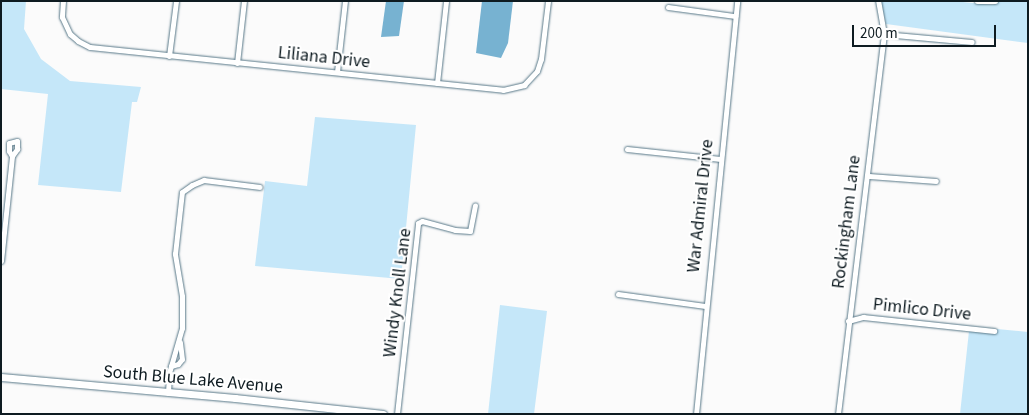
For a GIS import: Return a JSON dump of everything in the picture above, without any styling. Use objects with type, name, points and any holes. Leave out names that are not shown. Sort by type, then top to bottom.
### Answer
[{"type":"main road","name":"South Blue Lake Avenue","points":[[1,377],[382,414]]},
{"type":"street","name":"Liliana Drive","points":[[64,1],[62,17],[70,34],[78,42],[90,47],[503,90],[524,85],[537,71],[541,59],[548,1]]},
{"type":"street","points":[[169,56],[176,1]]},
{"type":"street","points":[[237,63],[244,1]]},
{"type":"street","points":[[337,72],[345,1]]},
{"type":"street","points":[[437,83],[446,1]]},
{"type":"street","name":"War Admiral Drive","points":[[696,414],[737,1]]},
{"type":"street","name":"Rockingham Lane","points":[[838,414],[884,34],[878,1]]},
{"type":"street","points":[[977,1],[995,1]]},
{"type":"street","points":[[668,7],[735,16]]},
{"type":"street","points":[[884,34],[972,42]]},
{"type":"street","points":[[627,149],[720,159]]},
{"type":"street","points":[[1,261],[12,156]]},
{"type":"street","points":[[868,176],[936,181]]},
{"type":"street","points":[[168,393],[171,366],[180,342],[182,328],[182,296],[175,254],[182,192],[204,180],[260,187]]},
{"type":"street","name":"Windy Knoll Lane","points":[[397,414],[418,223],[422,221],[455,230],[470,231],[475,206]]},
{"type":"street","points":[[618,294],[706,306]]},
{"type":"street","name":"Pimlico Drive","points":[[848,321],[863,317],[994,331]]},
{"type":"street","points":[[171,366],[178,364],[182,359],[180,342]]},
{"type":"shaded area","points":[[1,1],[26,1],[24,29],[41,59],[70,81],[141,87],[137,102],[132,102],[121,192],[38,185],[48,94],[1,89]]},
{"type":"shaded area","points":[[953,1],[993,5],[999,1],[1028,1],[1028,43],[886,24],[881,2]]},
{"type":"shaded area","points":[[315,117],[416,125],[401,279],[255,266],[265,181],[307,186]]},
{"type":"shaded area","points":[[500,305],[547,311],[534,414],[488,414]]},
{"type":"shaded area","points":[[997,329],[1028,332],[1028,414],[960,414],[969,331],[996,334]]},
{"type":"water","points":[[386,1],[404,1],[399,36],[381,37]]},
{"type":"water","points":[[482,1],[513,1],[508,43],[501,58],[476,53]]}]
